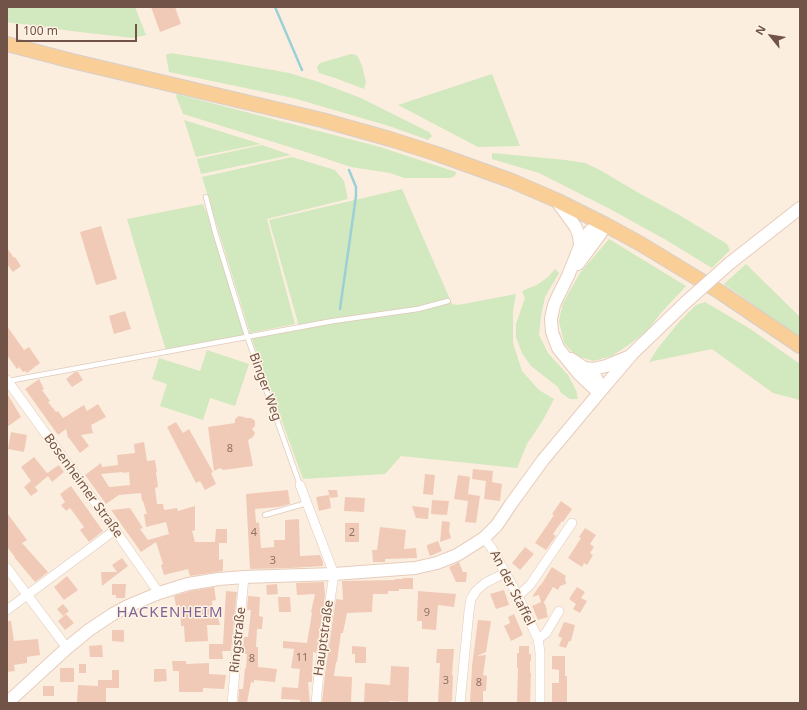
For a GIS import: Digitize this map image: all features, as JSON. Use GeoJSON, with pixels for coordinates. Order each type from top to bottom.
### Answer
{"type":"FeatureCollection","features":[{"type":"Feature","properties":{"kind":"main road"},"geometry":{"type":"LineString","coordinates":[[7,44],[146,79],[322,120],[390,139],[512,181],[556,200],[606,225],[664,258],[698,278],[800,346]]}},
{"type":"Feature","properties":{"kind":"main road"},"geometry":{"type":"LineString","coordinates":[[556,200],[575,226],[579,235],[580,246]]}},
{"type":"Feature","properties":{"kind":"main road"},"geometry":{"type":"LineString","coordinates":[[7,702],[89,630],[113,614],[159,593],[203,581],[244,577],[334,574],[426,566],[457,555],[474,545],[484,538],[501,520],[543,460],[632,354],[686,302],[730,263],[800,208]]}},
{"type":"Feature","properties":{"kind":"main road"},"geometry":{"type":"LineString","coordinates":[[599,393],[579,374],[561,353],[553,338],[551,319],[556,298],[568,276],[580,246],[590,231],[596,227],[606,225]]}},
{"type":"Feature","properties":{"kind":"main road"},"geometry":{"type":"LineString","coordinates":[[568,276],[606,225]]}},
{"type":"Feature","properties":{"kind":"main road"},"geometry":{"type":"LineString","coordinates":[[561,353],[593,374],[599,385],[599,393]]}},
{"type":"Feature","properties":{"kind":"main road"},"geometry":{"type":"LineString","coordinates":[[585,368],[606,366],[632,354]]}},
{"type":"Feature","properties":{"kind":"street","name":"Bosenheimer Straße"},"geometry":{"type":"LineString","coordinates":[[7,380],[159,593]]}},
{"type":"Feature","properties":{"kind":"street","name":"Binger Weg"},"geometry":{"type":"LineString","coordinates":[[300,485],[334,574]]}},
{"type":"Feature","properties":{"kind":"street"},"geometry":{"type":"LineString","coordinates":[[518,596],[530,585],[572,523]]}},
{"type":"Feature","properties":{"kind":"street"},"geometry":{"type":"LineString","coordinates":[[7,610],[115,530]]}},
{"type":"Feature","properties":{"kind":"street","name":"An der Staffel"},"geometry":{"type":"LineString","coordinates":[[484,538],[491,547],[518,596],[538,639],[540,652],[540,703]]}},
{"type":"Feature","properties":{"kind":"street"},"geometry":{"type":"LineString","coordinates":[[7,568],[67,648]]}},
{"type":"Feature","properties":{"kind":"street"},"geometry":{"type":"LineString","coordinates":[[460,703],[471,599],[476,591],[485,583],[505,573]]}},
{"type":"Feature","properties":{"kind":"street","name":"Hauptstraße"},"geometry":{"type":"LineString","coordinates":[[316,703],[334,574]]}},
{"type":"Feature","properties":{"kind":"street","name":"Ringstraße"},"geometry":{"type":"LineString","coordinates":[[232,703],[244,577]]}},
{"type":"Feature","properties":{"kind":"street","name":"An der Staffel"},"geometry":{"type":"LineString","coordinates":[[538,639],[546,633],[559,611]]}},
{"type":"Feature","properties":{"kind":"lane","name":"Binger Weg"},"geometry":{"type":"LineString","coordinates":[[206,197],[215,232],[247,336],[300,485]]}},
{"type":"Feature","properties":{"kind":"lane"},"geometry":{"type":"LineString","coordinates":[[7,380],[247,336],[334,321],[418,309],[448,301]]}},
{"type":"Feature","properties":{"kind":"lane"},"geometry":{"type":"LineString","coordinates":[[265,514],[307,503]]}},
{"type":"Feature","properties":{"kind":"green space"},"geometry":{"type":"Polygon","coordinates":[[[7,7],[135,7],[146,35],[133,38],[7,22],[7,7]]]}},
{"type":"Feature","properties":{"kind":"green space"},"geometry":{"type":"Polygon","coordinates":[[[170,53],[289,73],[319,82],[361,98],[429,132],[432,136],[428,140],[389,126],[293,98],[169,72],[166,55],[170,53]]]}},
{"type":"Feature","properties":{"kind":"green space"},"geometry":{"type":"Polygon","coordinates":[[[351,54],[358,57],[362,66],[366,82],[364,89],[319,73],[317,67],[320,63],[351,54]]]}},
{"type":"Feature","properties":{"kind":"green space"},"geometry":{"type":"Polygon","coordinates":[[[492,74],[520,146],[478,147],[398,105],[492,74]]]}},
{"type":"Feature","properties":{"kind":"green space"},"geometry":{"type":"Polygon","coordinates":[[[177,94],[380,147],[456,172],[455,176],[450,178],[404,178],[390,173],[351,167],[183,114],[176,96],[177,94]]]}},
{"type":"Feature","properties":{"kind":"green space"},"geometry":{"type":"Polygon","coordinates":[[[184,120],[261,144],[196,157],[184,120]]]}},
{"type":"Feature","properties":{"kind":"green space"},"geometry":{"type":"Polygon","coordinates":[[[262,145],[291,155],[201,174],[197,159],[262,145]]]}},
{"type":"Feature","properties":{"kind":"green space"},"geometry":{"type":"Polygon","coordinates":[[[492,153],[585,163],[681,216],[727,244],[730,250],[712,268],[666,240],[610,209],[539,173],[492,159],[492,153]]]}},
{"type":"Feature","properties":{"kind":"green space"},"geometry":{"type":"Polygon","coordinates":[[[292,157],[335,170],[344,181],[348,199],[267,219],[295,324],[250,333],[202,177],[292,157]]]}},
{"type":"Feature","properties":{"kind":"green space"},"geometry":{"type":"Polygon","coordinates":[[[402,189],[452,304],[458,305],[516,294],[513,311],[513,343],[522,371],[539,390],[554,399],[543,420],[527,444],[517,468],[401,456],[385,474],[303,479],[251,337],[300,330],[269,220],[402,189]]]}},
{"type":"Feature","properties":{"kind":"green space"},"geometry":{"type":"Polygon","coordinates":[[[203,204],[215,232],[247,336],[166,351],[127,219],[203,204]]]}},
{"type":"Feature","properties":{"kind":"green space"},"geometry":{"type":"Polygon","coordinates":[[[609,239],[686,286],[660,314],[648,330],[612,356],[594,361],[576,356],[564,343],[559,321],[563,303],[580,273],[609,239]]]}},
{"type":"Feature","properties":{"kind":"green space"},"geometry":{"type":"Polygon","coordinates":[[[746,264],[800,317],[800,338],[724,284],[746,264]]]}},
{"type":"Feature","properties":{"kind":"green space"},"geometry":{"type":"Polygon","coordinates":[[[555,269],[559,273],[545,297],[539,335],[548,353],[568,375],[576,390],[578,399],[570,399],[561,393],[558,387],[531,366],[522,353],[516,337],[516,324],[525,298],[522,292],[537,285],[548,277],[555,269]]]}},
{"type":"Feature","properties":{"kind":"green space"},"geometry":{"type":"Polygon","coordinates":[[[705,302],[749,328],[800,364],[800,400],[773,393],[712,349],[649,362],[679,322],[696,305],[705,302]]]}},
{"type":"Feature","properties":{"kind":"green space"},"geometry":{"type":"Polygon","coordinates":[[[207,350],[249,364],[235,406],[210,398],[203,420],[160,406],[167,384],[152,379],[159,358],[200,371],[207,350]]]}},
{"type":"Feature","properties":{"kind":"building"},"geometry":{"type":"Polygon","coordinates":[[[151,7],[175,7],[181,24],[160,32],[151,7]]]}},
{"type":"Feature","properties":{"kind":"building"},"geometry":{"type":"Polygon","coordinates":[[[101,226],[117,279],[96,285],[80,232],[101,226]]]}},
{"type":"Feature","properties":{"kind":"building"},"geometry":{"type":"Polygon","coordinates":[[[7,248],[21,266],[13,272],[7,264],[7,248]]]}},
{"type":"Feature","properties":{"kind":"building"},"geometry":{"type":"Polygon","coordinates":[[[125,311],[131,329],[114,334],[109,316],[125,311]]]}},
{"type":"Feature","properties":{"kind":"building"},"geometry":{"type":"Polygon","coordinates":[[[7,326],[24,350],[29,347],[40,363],[27,373],[25,371],[23,372],[19,367],[17,369],[7,355],[7,326]]]}},
{"type":"Feature","properties":{"kind":"building"},"geometry":{"type":"Polygon","coordinates":[[[75,372],[78,372],[83,380],[72,387],[66,379],[75,372]]]}},
{"type":"Feature","properties":{"kind":"building"},"geometry":{"type":"Polygon","coordinates":[[[39,379],[44,389],[42,390],[50,401],[48,402],[63,418],[84,405],[87,411],[98,404],[106,417],[91,425],[93,433],[81,435],[89,446],[80,453],[68,438],[66,429],[58,435],[25,389],[39,379]]]}},
{"type":"Feature","properties":{"kind":"building"},"geometry":{"type":"Polygon","coordinates":[[[7,393],[21,417],[7,427],[7,393]]]}},
{"type":"Feature","properties":{"kind":"building"},"geometry":{"type":"Polygon","coordinates":[[[239,416],[251,418],[255,421],[255,426],[252,429],[255,433],[253,437],[248,440],[253,466],[223,470],[220,468],[214,471],[208,427],[235,423],[235,419],[239,416]]]}},
{"type":"Feature","properties":{"kind":"building"},"geometry":{"type":"Polygon","coordinates":[[[176,422],[183,433],[189,429],[213,472],[211,473],[216,484],[205,490],[200,481],[196,483],[167,427],[176,422]]]}},
{"type":"Feature","properties":{"kind":"building"},"geometry":{"type":"Polygon","coordinates":[[[11,432],[27,435],[24,452],[8,449],[11,432]]]}},
{"type":"Feature","properties":{"kind":"building"},"geometry":{"type":"Polygon","coordinates":[[[144,442],[147,461],[155,460],[158,487],[155,488],[157,504],[163,504],[164,510],[177,508],[178,511],[195,506],[195,530],[192,531],[195,542],[215,542],[216,529],[227,529],[227,543],[219,543],[219,560],[223,559],[223,571],[190,576],[188,569],[164,575],[161,565],[163,564],[156,542],[141,552],[111,510],[130,508],[143,528],[140,529],[148,540],[169,534],[166,522],[146,527],[144,514],[147,514],[142,501],[141,493],[119,495],[106,504],[85,475],[101,463],[102,467],[118,465],[117,455],[135,453],[134,444],[144,442]],[[129,472],[101,474],[109,487],[130,485],[129,472]]]}},
{"type":"Feature","properties":{"kind":"building"},"geometry":{"type":"Polygon","coordinates":[[[34,457],[47,473],[59,465],[64,472],[52,482],[48,476],[35,487],[38,491],[31,496],[24,487],[31,481],[21,467],[34,457]]]}},
{"type":"Feature","properties":{"kind":"building"},"geometry":{"type":"Polygon","coordinates":[[[473,469],[493,471],[492,482],[502,484],[500,501],[484,499],[486,481],[472,479],[473,469]]]}},
{"type":"Feature","properties":{"kind":"building"},"geometry":{"type":"Polygon","coordinates":[[[425,474],[435,475],[433,495],[423,494],[425,474]]]}},
{"type":"Feature","properties":{"kind":"building"},"geometry":{"type":"Polygon","coordinates":[[[458,475],[470,477],[468,494],[480,496],[476,523],[465,522],[468,501],[454,499],[458,475]]]}},
{"type":"Feature","properties":{"kind":"building"},"geometry":{"type":"Polygon","coordinates":[[[71,486],[103,531],[89,542],[80,530],[84,527],[70,508],[66,511],[61,505],[65,502],[60,494],[71,486]]]}},
{"type":"Feature","properties":{"kind":"building"},"geometry":{"type":"Polygon","coordinates":[[[288,490],[290,504],[278,507],[255,509],[256,523],[259,522],[261,548],[274,547],[274,540],[285,540],[285,520],[299,519],[300,556],[320,555],[323,566],[250,569],[246,494],[288,490]]]}},
{"type":"Feature","properties":{"kind":"building"},"geometry":{"type":"Polygon","coordinates":[[[328,490],[337,490],[338,497],[330,498],[328,490]]]}},
{"type":"Feature","properties":{"kind":"building"},"geometry":{"type":"Polygon","coordinates":[[[329,495],[331,508],[319,511],[316,497],[329,495]]]}},
{"type":"Feature","properties":{"kind":"building"},"geometry":{"type":"Polygon","coordinates":[[[345,497],[365,498],[364,512],[344,511],[345,497]]]}},
{"type":"Feature","properties":{"kind":"building"},"geometry":{"type":"Polygon","coordinates":[[[432,500],[449,501],[447,515],[431,514],[432,500]]]}},
{"type":"Feature","properties":{"kind":"building"},"geometry":{"type":"Polygon","coordinates":[[[561,501],[572,509],[553,534],[556,536],[546,550],[535,543],[554,515],[552,514],[561,501]]]}},
{"type":"Feature","properties":{"kind":"building"},"geometry":{"type":"Polygon","coordinates":[[[412,506],[429,508],[428,519],[416,518],[412,506]]]}},
{"type":"Feature","properties":{"kind":"building"},"geometry":{"type":"Polygon","coordinates":[[[7,513],[27,540],[22,543],[48,572],[35,582],[7,547],[7,513]]]}},
{"type":"Feature","properties":{"kind":"building"},"geometry":{"type":"Polygon","coordinates":[[[442,521],[450,522],[449,531],[451,538],[440,542],[442,521]]]}},
{"type":"Feature","properties":{"kind":"building"},"geometry":{"type":"Polygon","coordinates":[[[345,523],[359,523],[359,542],[345,542],[345,523]]]}},
{"type":"Feature","properties":{"kind":"building"},"geometry":{"type":"Polygon","coordinates":[[[380,527],[406,530],[404,549],[416,548],[417,558],[385,559],[385,562],[373,562],[372,550],[377,550],[380,527]]]}},
{"type":"Feature","properties":{"kind":"building"},"geometry":{"type":"Polygon","coordinates":[[[585,528],[596,535],[590,544],[594,547],[590,553],[593,555],[587,565],[584,563],[582,567],[568,558],[581,538],[579,537],[585,528]]]}},
{"type":"Feature","properties":{"kind":"building"},"geometry":{"type":"Polygon","coordinates":[[[438,541],[442,551],[430,556],[427,545],[438,541]]]}},
{"type":"Feature","properties":{"kind":"building"},"geometry":{"type":"Polygon","coordinates":[[[525,547],[534,554],[520,570],[512,563],[525,547]]]}},
{"type":"Feature","properties":{"kind":"building"},"geometry":{"type":"Polygon","coordinates":[[[122,558],[128,566],[102,586],[101,572],[117,572],[112,565],[122,558]]]}},
{"type":"Feature","properties":{"kind":"building"},"geometry":{"type":"Polygon","coordinates":[[[459,562],[463,572],[467,572],[466,582],[456,582],[449,567],[459,562]]]}},
{"type":"Feature","properties":{"kind":"building"},"geometry":{"type":"Polygon","coordinates":[[[552,567],[566,576],[566,584],[560,586],[558,590],[553,587],[544,602],[548,617],[538,620],[532,606],[541,602],[539,595],[532,597],[552,567]]]}},
{"type":"Feature","properties":{"kind":"building"},"geometry":{"type":"Polygon","coordinates":[[[67,576],[78,590],[64,600],[54,587],[67,576]]]}},
{"type":"Feature","properties":{"kind":"building"},"geometry":{"type":"Polygon","coordinates":[[[413,578],[413,589],[388,591],[388,594],[373,594],[372,612],[347,613],[343,633],[341,633],[334,676],[352,677],[351,703],[322,703],[336,599],[343,600],[342,581],[395,580],[413,578]]]}},
{"type":"Feature","properties":{"kind":"building"},"geometry":{"type":"Polygon","coordinates":[[[324,582],[325,596],[317,649],[316,653],[313,652],[312,682],[308,682],[310,703],[300,703],[300,700],[281,699],[282,687],[298,688],[300,669],[291,668],[294,649],[283,648],[283,641],[307,643],[315,594],[297,595],[296,583],[324,582]]]}},
{"type":"Feature","properties":{"kind":"building"},"geometry":{"type":"Polygon","coordinates":[[[112,584],[126,584],[125,598],[116,598],[116,595],[112,595],[112,584]]]}},
{"type":"Feature","properties":{"kind":"building"},"geometry":{"type":"Polygon","coordinates":[[[277,584],[278,594],[267,595],[266,585],[277,584]]]}},
{"type":"Feature","properties":{"kind":"building"},"geometry":{"type":"Polygon","coordinates":[[[214,587],[216,600],[212,601],[213,617],[218,617],[220,625],[207,625],[208,641],[185,642],[184,626],[181,626],[180,605],[176,606],[174,596],[190,591],[214,587]]]}},
{"type":"Feature","properties":{"kind":"building"},"geometry":{"type":"Polygon","coordinates":[[[577,587],[585,592],[581,598],[587,601],[580,613],[573,609],[576,604],[569,599],[577,587]]]}},
{"type":"Feature","properties":{"kind":"building"},"geometry":{"type":"Polygon","coordinates":[[[504,590],[509,605],[496,609],[490,594],[504,590]]]}},
{"type":"Feature","properties":{"kind":"building"},"geometry":{"type":"Polygon","coordinates":[[[226,591],[237,592],[231,651],[222,651],[223,659],[209,659],[209,644],[223,644],[226,591]]]}},
{"type":"Feature","properties":{"kind":"building"},"geometry":{"type":"Polygon","coordinates":[[[418,591],[456,594],[454,607],[438,605],[436,630],[422,629],[422,621],[417,621],[418,591]]]}},
{"type":"Feature","properties":{"kind":"building"},"geometry":{"type":"Polygon","coordinates":[[[248,596],[260,597],[259,616],[263,617],[262,629],[257,629],[256,647],[258,647],[258,667],[277,669],[275,682],[254,680],[254,683],[251,682],[247,703],[238,703],[239,689],[243,689],[246,668],[247,654],[243,652],[244,637],[248,637],[251,610],[247,610],[248,596]]]}},
{"type":"Feature","properties":{"kind":"building"},"geometry":{"type":"Polygon","coordinates":[[[278,597],[290,597],[291,612],[279,612],[278,597]]]}},
{"type":"Feature","properties":{"kind":"building"},"geometry":{"type":"Polygon","coordinates":[[[63,604],[69,611],[63,616],[57,609],[63,604]]]}},
{"type":"Feature","properties":{"kind":"building"},"geometry":{"type":"Polygon","coordinates":[[[66,614],[74,623],[65,630],[58,621],[66,614]]]}},
{"type":"Feature","properties":{"kind":"building"},"geometry":{"type":"Polygon","coordinates":[[[514,614],[523,635],[511,641],[504,626],[510,623],[508,617],[514,614]]]}},
{"type":"Feature","properties":{"kind":"building"},"geometry":{"type":"Polygon","coordinates":[[[478,620],[491,621],[486,652],[477,656],[486,655],[483,675],[487,676],[486,691],[483,691],[483,703],[470,703],[472,666],[478,620]]]}},
{"type":"Feature","properties":{"kind":"building"},"geometry":{"type":"Polygon","coordinates":[[[7,621],[11,621],[14,641],[38,639],[40,655],[27,657],[27,663],[14,665],[15,671],[7,672],[7,621]]]}},
{"type":"Feature","properties":{"kind":"building"},"geometry":{"type":"Polygon","coordinates":[[[564,622],[575,625],[571,641],[569,641],[566,648],[559,646],[562,638],[558,636],[564,622]]]}},
{"type":"Feature","properties":{"kind":"building"},"geometry":{"type":"Polygon","coordinates":[[[112,630],[124,630],[124,642],[112,641],[112,630]]]}},
{"type":"Feature","properties":{"kind":"building"},"geometry":{"type":"Polygon","coordinates":[[[102,645],[103,657],[90,657],[89,646],[102,645]]]}},
{"type":"Feature","properties":{"kind":"building"},"geometry":{"type":"Polygon","coordinates":[[[352,646],[366,647],[366,663],[355,663],[355,654],[352,654],[352,646]]]}},
{"type":"Feature","properties":{"kind":"building"},"geometry":{"type":"Polygon","coordinates":[[[519,646],[529,646],[529,654],[531,654],[530,703],[517,703],[517,653],[519,653],[519,646]]]}},
{"type":"Feature","properties":{"kind":"building"},"geometry":{"type":"Polygon","coordinates":[[[437,649],[454,649],[451,703],[438,703],[440,663],[436,663],[437,649]]]}},
{"type":"Feature","properties":{"kind":"building"},"geometry":{"type":"Polygon","coordinates":[[[552,656],[565,656],[567,703],[552,703],[552,683],[559,683],[559,670],[552,669],[552,656]]]}},
{"type":"Feature","properties":{"kind":"building"},"geometry":{"type":"Polygon","coordinates":[[[172,661],[186,661],[186,664],[209,663],[209,674],[226,675],[224,689],[203,688],[203,692],[179,692],[179,671],[173,671],[172,661]]]}},
{"type":"Feature","properties":{"kind":"building"},"geometry":{"type":"Polygon","coordinates":[[[79,664],[86,664],[86,673],[79,673],[79,664]]]}},
{"type":"Feature","properties":{"kind":"building"},"geometry":{"type":"Polygon","coordinates":[[[391,666],[409,667],[408,702],[389,701],[389,703],[364,703],[365,683],[390,685],[391,666]]]}},
{"type":"Feature","properties":{"kind":"building"},"geometry":{"type":"Polygon","coordinates":[[[60,668],[74,668],[74,682],[60,682],[60,668]]]}},
{"type":"Feature","properties":{"kind":"building"},"geometry":{"type":"Polygon","coordinates":[[[154,669],[166,669],[167,681],[154,682],[154,669]]]}},
{"type":"Feature","properties":{"kind":"building"},"geometry":{"type":"Polygon","coordinates":[[[112,670],[119,670],[119,688],[106,688],[106,703],[77,703],[78,685],[98,686],[98,680],[112,680],[112,670]]]}},
{"type":"Feature","properties":{"kind":"building"},"geometry":{"type":"Polygon","coordinates":[[[43,686],[54,686],[54,696],[43,696],[43,686]]]}},
{"type":"Feature","properties":{"kind":"waterway"},"geometry":{"type":"LineString","coordinates":[[275,7],[302,70]]}},
{"type":"Feature","properties":{"kind":"waterway"},"geometry":{"type":"LineString","coordinates":[[340,309],[356,196],[356,187],[349,170]]}},
{"type":"Feature","properties":{"kind":"district","name":"HACKENHEIM"},"geometry":{"type":"Point","coordinates":[170,613]}}]}
